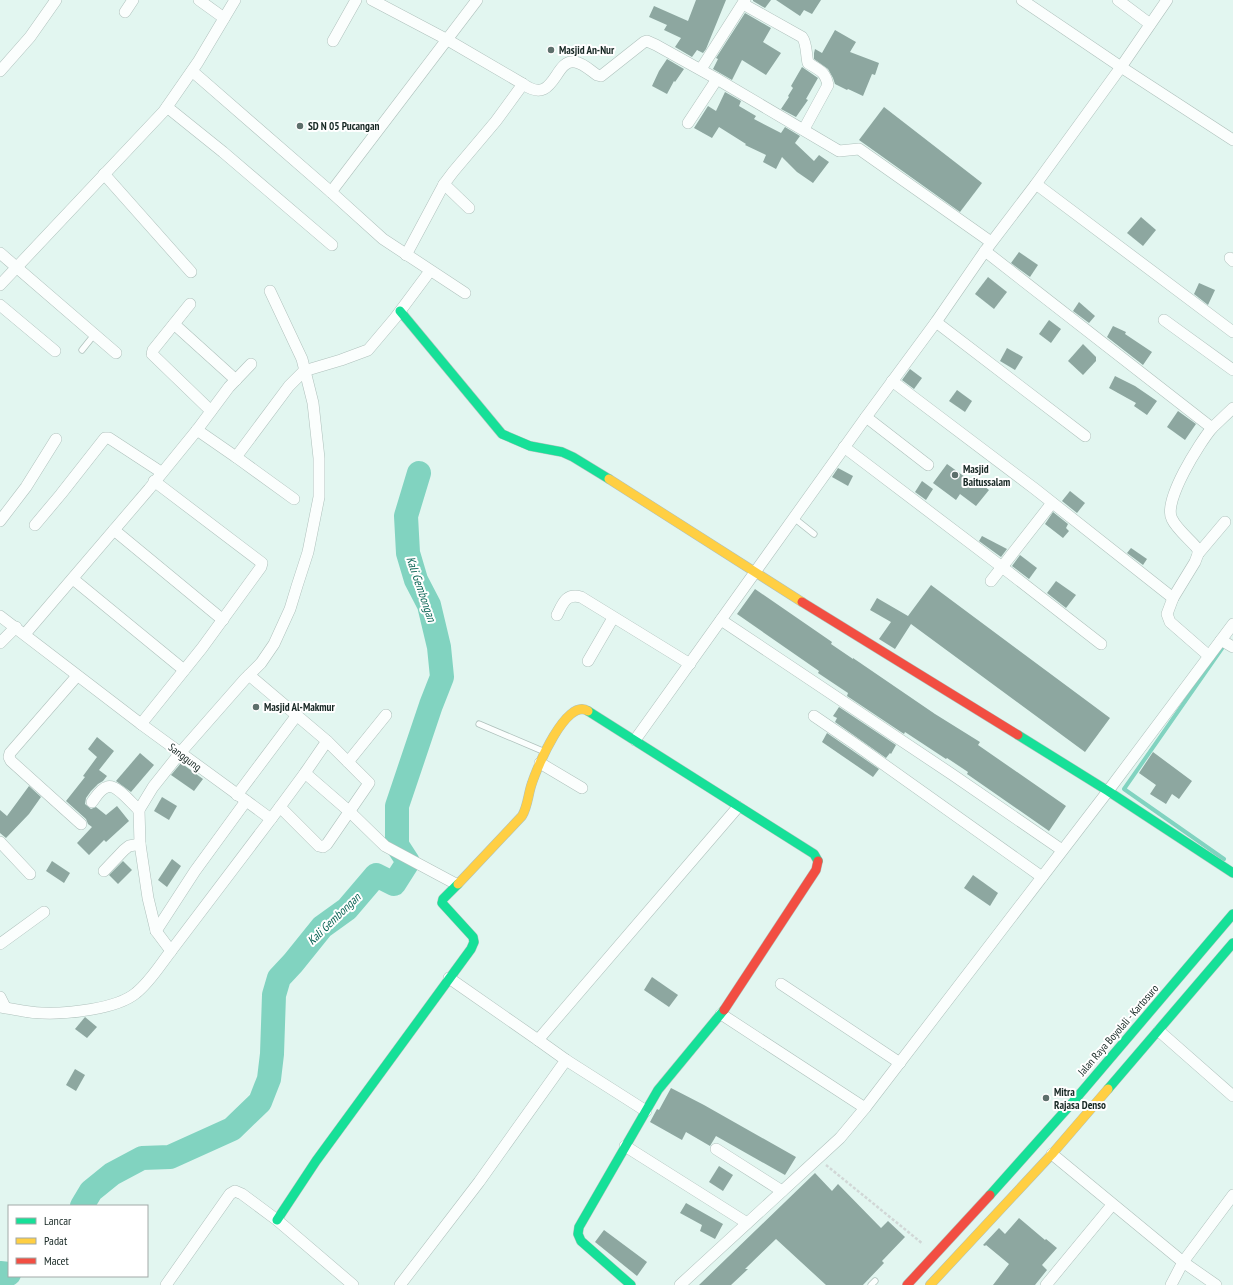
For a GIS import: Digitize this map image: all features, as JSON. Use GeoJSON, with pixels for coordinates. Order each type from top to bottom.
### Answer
{"type":"FeatureCollection","features":[{"type":"Feature","properties":{"kind":"main road"},"geometry":{"type":"LineString","coordinates":[[400,311],[502,434],[530,446],[562,452],[573,457],[755,573],[1108,791],[1233,873]]}},
{"type":"Feature","properties":{"kind":"main road"},"geometry":{"type":"LineString","coordinates":[[277,1220],[316,1161],[469,951],[474,942],[473,937],[442,902],[443,899],[525,812],[529,792],[545,753],[565,720],[580,708],[589,711],[814,854],[817,858],[818,865],[752,969],[721,1014],[668,1077],[646,1111],[582,1219],[578,1237],[631,1285]]}},
{"type":"Feature","properties":{"kind":"main road","name":"Jalan Raya Boyolali - Kartosuro"},"geometry":{"type":"LineString","coordinates":[[907,1285],[1044,1134],[1233,914]]}},
{"type":"Feature","properties":{"kind":"main road"},"geometry":{"type":"LineString","coordinates":[[934,1284],[1052,1154],[1233,943]]}},
{"type":"Feature","properties":{"kind":"street"},"geometry":{"type":"LineString","coordinates":[[0,71],[36,29],[56,0]]}},
{"type":"Feature","properties":{"kind":"street"},"geometry":{"type":"LineString","coordinates":[[126,12],[133,0]]}},
{"type":"Feature","properties":{"kind":"street"},"geometry":{"type":"LineString","coordinates":[[199,0],[224,18]]}},
{"type":"Feature","properties":{"kind":"street"},"geometry":{"type":"LineString","coordinates":[[0,285],[162,112],[192,71],[235,0]]}},
{"type":"Feature","properties":{"kind":"street"},"geometry":{"type":"LineString","coordinates":[[333,41],[356,0]]}},
{"type":"Feature","properties":{"kind":"street"},"geometry":{"type":"LineString","coordinates":[[372,0],[446,39],[531,90],[542,90],[545,88],[566,64],[571,62],[578,62],[597,75],[601,76],[635,48],[647,41],[701,69],[839,151],[857,149],[866,153],[988,246],[1212,428]]}},
{"type":"Feature","properties":{"kind":"street"},"geometry":{"type":"LineString","coordinates":[[331,192],[477,0]]}},
{"type":"Feature","properties":{"kind":"street"},"geometry":{"type":"LineString","coordinates":[[1022,0],[1233,140]]}},
{"type":"Feature","properties":{"kind":"street"},"geometry":{"type":"LineString","coordinates":[[1118,0],[1150,24]]}},
{"type":"Feature","properties":{"kind":"street"},"geometry":{"type":"LineString","coordinates":[[635,740],[866,417],[936,322],[988,246],[1036,184],[1121,67],[1167,0]]}},
{"type":"Feature","properties":{"kind":"street"},"geometry":{"type":"LineString","coordinates":[[701,69],[744,2],[802,36],[806,44],[805,50],[808,63],[822,72],[825,76],[828,85],[804,129]]}},
{"type":"Feature","properties":{"kind":"street"},"geometry":{"type":"LineString","coordinates":[[192,71],[383,239],[465,293]]}},
{"type":"Feature","properties":{"kind":"street"},"geometry":{"type":"LineString","coordinates":[[688,123],[717,79]]}},
{"type":"Feature","properties":{"kind":"street"},"geometry":{"type":"LineString","coordinates":[[406,255],[448,177],[496,120],[523,84]]}},
{"type":"Feature","properties":{"kind":"street"},"geometry":{"type":"LineString","coordinates":[[162,112],[229,157],[332,245]]}},
{"type":"Feature","properties":{"kind":"street"},"geometry":{"type":"LineString","coordinates":[[104,174],[191,272]]}},
{"type":"Feature","properties":{"kind":"street"},"geometry":{"type":"LineString","coordinates":[[444,184],[469,208]]}},
{"type":"Feature","properties":{"kind":"street"},"geometry":{"type":"LineString","coordinates":[[1036,184],[1233,332]]}},
{"type":"Feature","properties":{"kind":"street"},"geometry":{"type":"LineString","coordinates":[[0,253],[116,353]]}},
{"type":"Feature","properties":{"kind":"street"},"geometry":{"type":"LineString","coordinates":[[236,457],[289,386],[304,371],[342,360],[368,350],[430,271]]}},
{"type":"Feature","properties":{"kind":"street"},"geometry":{"type":"LineString","coordinates":[[171,951],[156,931],[148,898],[140,844],[139,810],[153,787],[180,752],[261,663],[274,644],[290,609],[308,552],[319,497],[319,458],[313,403],[302,359],[270,292]]}},
{"type":"Feature","properties":{"kind":"street"},"geometry":{"type":"LineString","coordinates":[[190,304],[152,350],[152,355],[211,410]]}},
{"type":"Feature","properties":{"kind":"street"},"geometry":{"type":"LineString","coordinates":[[0,305],[55,351]]}},
{"type":"Feature","properties":{"kind":"street"},"geometry":{"type":"LineString","coordinates":[[1164,320],[1233,370]]}},
{"type":"Feature","properties":{"kind":"street"},"geometry":{"type":"LineString","coordinates":[[936,322],[1085,436]]}},
{"type":"Feature","properties":{"kind":"street"},"geometry":{"type":"LineString","coordinates":[[174,324],[236,380]]}},
{"type":"Feature","properties":{"kind":"street"},"geometry":{"type":"LineString","coordinates":[[0,644],[20,631],[73,579],[197,430],[211,410],[251,364]]}},
{"type":"Feature","properties":{"kind":"street"},"geometry":{"type":"LineString","coordinates":[[892,381],[1052,503],[1173,598]]}},
{"type":"Feature","properties":{"kind":"street"},"geometry":{"type":"LineString","coordinates":[[1198,554],[1196,547],[1171,519],[1170,508],[1172,499],[1189,462],[1201,441],[1233,408]]}},
{"type":"Feature","properties":{"kind":"street"},"geometry":{"type":"LineString","coordinates":[[866,417],[928,465]]}},
{"type":"Feature","properties":{"kind":"street"},"geometry":{"type":"LineString","coordinates":[[197,430],[294,499]]}},
{"type":"Feature","properties":{"kind":"street"},"geometry":{"type":"LineString","coordinates":[[35,525],[105,438],[109,438],[161,472]]}},
{"type":"Feature","properties":{"kind":"street"},"geometry":{"type":"LineString","coordinates":[[0,521],[26,487],[56,439]]}},
{"type":"Feature","properties":{"kind":"street"},"geometry":{"type":"LineString","coordinates":[[844,448],[1101,644]]}},
{"type":"Feature","properties":{"kind":"street"},"geometry":{"type":"LineString","coordinates":[[141,724],[223,620],[261,567],[262,563],[154,481]]}},
{"type":"Feature","properties":{"kind":"street"},"geometry":{"type":"LineString","coordinates":[[991,581],[1052,503]]}},
{"type":"Feature","properties":{"kind":"street"},"geometry":{"type":"LineString","coordinates":[[1209,656],[1167,619],[1167,614],[1173,598],[1195,562],[1198,554],[1225,522]]}},
{"type":"Feature","properties":{"kind":"street"},"geometry":{"type":"LineString","coordinates":[[114,530],[223,620]]}},
{"type":"Feature","properties":{"kind":"street"},"geometry":{"type":"LineString","coordinates":[[73,579],[184,670]]}},
{"type":"Feature","properties":{"kind":"street"},"geometry":{"type":"LineString","coordinates":[[557,614],[564,602],[569,597],[574,595],[581,597],[690,664]]}},
{"type":"Feature","properties":{"kind":"street","name":"Sanggung"},"geometry":{"type":"LineString","coordinates":[[0,616],[141,724],[271,819]]}},
{"type":"Feature","properties":{"kind":"street"},"geometry":{"type":"LineString","coordinates":[[588,661],[613,618]]}},
{"type":"Feature","properties":{"kind":"street"},"geometry":{"type":"LineString","coordinates":[[721,620],[953,774],[1062,850]]}},
{"type":"Feature","properties":{"kind":"street"},"geometry":{"type":"LineString","coordinates":[[680,1285],[840,1138],[900,1063],[1209,656],[1226,643],[1233,624]]}},
{"type":"Feature","properties":{"kind":"street"},"geometry":{"type":"LineString","coordinates":[[249,675],[327,741],[369,784],[327,844],[321,847],[318,846],[280,807]]}},
{"type":"Feature","properties":{"kind":"street"},"geometry":{"type":"LineString","coordinates":[[77,676],[8,757],[81,824]]}},
{"type":"Feature","properties":{"kind":"street"},"geometry":{"type":"LineString","coordinates":[[156,931],[241,798],[297,715]]}},
{"type":"Feature","properties":{"kind":"street"},"geometry":{"type":"LineString","coordinates":[[348,762],[386,715]]}},
{"type":"Feature","properties":{"kind":"street"},"geometry":{"type":"LineString","coordinates":[[814,716],[862,748],[1042,877]]}},
{"type":"Feature","properties":{"kind":"street"},"geometry":{"type":"LineString","coordinates":[[0,997],[3,1007],[43,1013],[90,1010],[112,1006],[137,993],[171,951],[271,819],[327,741]]}},
{"type":"Feature","properties":{"kind":"street"},"geometry":{"type":"LineString","coordinates":[[540,763],[582,788]]}},
{"type":"Feature","properties":{"kind":"street"},"geometry":{"type":"LineString","coordinates":[[305,773],[350,812],[385,846],[456,884]]}},
{"type":"Feature","properties":{"kind":"street"},"geometry":{"type":"LineString","coordinates":[[92,802],[102,789],[107,786],[112,786],[118,789],[139,810]]}},
{"type":"Feature","properties":{"kind":"street"},"geometry":{"type":"LineString","coordinates":[[538,1040],[738,806]]}},
{"type":"Feature","properties":{"kind":"street"},"geometry":{"type":"LineString","coordinates":[[0,842],[30,874]]}},
{"type":"Feature","properties":{"kind":"street"},"geometry":{"type":"LineString","coordinates":[[104,871],[129,846],[140,844]]}},
{"type":"Feature","properties":{"kind":"street"},"geometry":{"type":"LineString","coordinates":[[0,944],[44,912]]}},
{"type":"Feature","properties":{"kind":"street"},"geometry":{"type":"LineString","coordinates":[[449,978],[566,1060],[646,1111]]}},
{"type":"Feature","properties":{"kind":"street"},"geometry":{"type":"LineString","coordinates":[[781,984],[900,1063]]}},
{"type":"Feature","properties":{"kind":"street"},"geometry":{"type":"LineString","coordinates":[[721,1014],[865,1108]]}},
{"type":"Feature","properties":{"kind":"street"},"geometry":{"type":"LineString","coordinates":[[1159,1031],[1233,1096]]}},
{"type":"Feature","properties":{"kind":"street"},"geometry":{"type":"LineString","coordinates":[[400,1285],[479,1182],[566,1060]]}},
{"type":"Feature","properties":{"kind":"street"},"geometry":{"type":"LineString","coordinates":[[625,1146],[747,1223]]}},
{"type":"Feature","properties":{"kind":"street"},"geometry":{"type":"LineString","coordinates":[[716,1149],[782,1191]]}},
{"type":"Feature","properties":{"kind":"street"},"geometry":{"type":"LineString","coordinates":[[1052,1154],[1183,1262],[1216,1285]]}},
{"type":"Feature","properties":{"kind":"street"},"geometry":{"type":"LineString","coordinates":[[166,1285],[233,1191],[240,1192],[277,1220],[353,1285]]}},
{"type":"Feature","properties":{"kind":"street"},"geometry":{"type":"LineString","coordinates":[[1171,1285],[1183,1262],[1233,1195]]}},
{"type":"Feature","properties":{"kind":"street"},"geometry":{"type":"LineString","coordinates":[[1046,1285],[1112,1205]]}},
{"type":"Feature","properties":{"kind":"lane"},"geometry":{"type":"LineString","coordinates":[[82,350],[94,335]]}},
{"type":"Feature","properties":{"kind":"lane"},"geometry":{"type":"LineString","coordinates":[[794,518],[814,534]]}},
{"type":"Feature","properties":{"kind":"lane"},"geometry":{"type":"LineString","coordinates":[[479,724],[545,753]]}},
{"type":"Feature","properties":{"kind":"path"},"geometry":{"type":"LineString","coordinates":[[818,1158],[936,1254]]}},
{"type":"Feature","properties":{"kind":"building"},"geometry":{"type":"Polygon","coordinates":[[[696,0],[726,0],[706,49],[703,53],[697,50],[692,57],[675,47],[681,38],[664,30],[667,25],[649,17],[654,6],[688,21],[696,0]]]}},
{"type":"Feature","properties":{"kind":"building"},"geometry":{"type":"Polygon","coordinates":[[[753,0],[771,0],[765,8],[753,0]]]}},
{"type":"Feature","properties":{"kind":"building"},"geometry":{"type":"Polygon","coordinates":[[[776,0],[821,0],[812,14],[804,10],[800,16],[776,0]]]}},
{"type":"Feature","properties":{"kind":"building"},"geometry":{"type":"Polygon","coordinates":[[[745,13],[771,28],[763,42],[781,53],[766,75],[742,60],[732,80],[713,69],[718,59],[716,58],[745,13]]]}},
{"type":"Feature","properties":{"kind":"building"},"geometry":{"type":"Polygon","coordinates":[[[835,30],[856,42],[850,52],[879,63],[875,75],[872,74],[863,96],[835,84],[828,69],[814,59],[815,49],[822,53],[835,30]]]}},
{"type":"Feature","properties":{"kind":"building"},"geometry":{"type":"Polygon","coordinates":[[[667,59],[684,69],[675,82],[674,81],[667,94],[652,86],[667,59]]]}},
{"type":"Feature","properties":{"kind":"building"},"geometry":{"type":"Polygon","coordinates":[[[802,67],[818,78],[806,99],[808,100],[796,117],[781,109],[789,97],[788,96],[793,88],[791,86],[802,67]]]}},
{"type":"Feature","properties":{"kind":"building"},"geometry":{"type":"Polygon","coordinates":[[[725,92],[741,101],[739,106],[756,116],[754,119],[781,133],[785,127],[800,136],[795,143],[814,161],[819,155],[829,162],[813,183],[797,172],[782,157],[776,169],[763,162],[766,155],[745,145],[746,144],[719,127],[712,138],[694,128],[708,106],[716,111],[725,92]]]}},
{"type":"Feature","properties":{"kind":"building"},"geometry":{"type":"Polygon","coordinates":[[[884,107],[982,183],[960,212],[859,140],[884,107]]]}},
{"type":"Feature","properties":{"kind":"building"},"geometry":{"type":"Polygon","coordinates":[[[1141,217],[1156,230],[1143,246],[1127,233],[1141,217]]]}},
{"type":"Feature","properties":{"kind":"building"},"geometry":{"type":"Polygon","coordinates":[[[1019,252],[1038,265],[1030,277],[1011,263],[1019,252]]]}},
{"type":"Feature","properties":{"kind":"building"},"geometry":{"type":"Polygon","coordinates":[[[988,277],[1007,292],[994,309],[975,294],[988,277]]]}},
{"type":"Feature","properties":{"kind":"building"},"geometry":{"type":"Polygon","coordinates":[[[1199,283],[1215,290],[1208,305],[1194,294],[1199,283]]]}},
{"type":"Feature","properties":{"kind":"building"},"geometry":{"type":"Polygon","coordinates":[[[1079,302],[1095,316],[1089,323],[1073,311],[1079,302]]]}},
{"type":"Feature","properties":{"kind":"building"},"geometry":{"type":"Polygon","coordinates":[[[1049,320],[1061,329],[1051,343],[1039,334],[1049,320]]]}},
{"type":"Feature","properties":{"kind":"building"},"geometry":{"type":"Polygon","coordinates":[[[1113,326],[1126,332],[1125,334],[1152,352],[1143,365],[1107,337],[1113,326]]]}},
{"type":"Feature","properties":{"kind":"building"},"geometry":{"type":"Polygon","coordinates":[[[1083,344],[1096,357],[1096,361],[1083,375],[1068,361],[1083,344]]]}},
{"type":"Feature","properties":{"kind":"building"},"geometry":{"type":"Polygon","coordinates":[[[1007,348],[1023,357],[1015,370],[1000,361],[1007,348]]]}},
{"type":"Feature","properties":{"kind":"building"},"geometry":{"type":"Polygon","coordinates":[[[910,369],[922,378],[914,389],[902,380],[910,369]]]}},
{"type":"Feature","properties":{"kind":"building"},"geometry":{"type":"Polygon","coordinates":[[[1115,376],[1135,386],[1157,401],[1147,415],[1134,406],[1136,403],[1109,388],[1115,376]]]}},
{"type":"Feature","properties":{"kind":"building"},"geometry":{"type":"Polygon","coordinates":[[[957,390],[972,401],[965,412],[949,401],[957,390]]]}},
{"type":"Feature","properties":{"kind":"building"},"geometry":{"type":"Polygon","coordinates":[[[1178,411],[1196,424],[1185,440],[1167,427],[1178,411]]]}},
{"type":"Feature","properties":{"kind":"building"},"geometry":{"type":"Polygon","coordinates":[[[947,464],[972,482],[975,479],[989,490],[976,506],[960,494],[956,500],[933,483],[947,464]]]}},
{"type":"Feature","properties":{"kind":"building"},"geometry":{"type":"Polygon","coordinates":[[[838,468],[853,476],[848,486],[832,477],[838,468]]]}},
{"type":"Feature","properties":{"kind":"building"},"geometry":{"type":"Polygon","coordinates":[[[922,481],[933,489],[926,500],[915,492],[922,481]]]}},
{"type":"Feature","properties":{"kind":"building"},"geometry":{"type":"Polygon","coordinates":[[[1070,491],[1085,503],[1077,513],[1062,501],[1070,491]]]}},
{"type":"Feature","properties":{"kind":"building"},"geometry":{"type":"Polygon","coordinates":[[[1053,512],[1068,524],[1066,528],[1069,531],[1063,538],[1045,524],[1053,512]]]}},
{"type":"Feature","properties":{"kind":"building"},"geometry":{"type":"Polygon","coordinates":[[[982,536],[1007,549],[1001,557],[979,541],[982,536]]]}},
{"type":"Feature","properties":{"kind":"building"},"geometry":{"type":"Polygon","coordinates":[[[1131,548],[1147,559],[1143,565],[1127,553],[1131,548]]]}},
{"type":"Feature","properties":{"kind":"building"},"geometry":{"type":"Polygon","coordinates":[[[1020,555],[1037,568],[1029,579],[1012,566],[1020,555]]]}},
{"type":"Feature","properties":{"kind":"building"},"geometry":{"type":"Polygon","coordinates":[[[1056,581],[1076,595],[1066,608],[1047,593],[1056,581]]]}},
{"type":"Feature","properties":{"kind":"building"},"geometry":{"type":"Polygon","coordinates":[[[931,585],[1110,718],[1085,752],[911,624],[895,649],[879,639],[891,622],[870,610],[877,598],[908,616],[931,585]]]}},
{"type":"Feature","properties":{"kind":"building"},"geometry":{"type":"Polygon","coordinates":[[[755,589],[832,642],[831,644],[853,659],[980,742],[978,745],[1066,806],[1049,831],[967,774],[968,772],[905,732],[904,734],[847,696],[848,693],[818,673],[819,671],[737,614],[755,589]]]}},
{"type":"Feature","properties":{"kind":"building"},"geometry":{"type":"Polygon","coordinates":[[[839,707],[896,745],[891,754],[890,753],[886,758],[835,722],[837,718],[833,716],[839,707]]]}},
{"type":"Feature","properties":{"kind":"building"},"geometry":{"type":"Polygon","coordinates":[[[827,733],[879,769],[873,777],[822,742],[827,733]]]}},
{"type":"Feature","properties":{"kind":"building"},"geometry":{"type":"Polygon","coordinates":[[[97,737],[114,751],[99,770],[107,776],[91,791],[86,798],[85,804],[91,809],[96,807],[106,815],[117,806],[129,821],[106,842],[104,840],[89,855],[77,843],[92,827],[88,824],[86,819],[66,801],[85,777],[83,776],[97,757],[88,749],[97,737]]]}},
{"type":"Feature","properties":{"kind":"building"},"geometry":{"type":"Polygon","coordinates":[[[1153,752],[1192,781],[1179,799],[1172,794],[1166,804],[1150,794],[1156,785],[1139,773],[1153,752]]]}},
{"type":"Feature","properties":{"kind":"building"},"geometry":{"type":"Polygon","coordinates":[[[140,753],[154,765],[131,792],[116,781],[140,753]]]}},
{"type":"Feature","properties":{"kind":"building"},"geometry":{"type":"Polygon","coordinates":[[[181,763],[203,779],[194,791],[171,775],[181,763]]]}},
{"type":"Feature","properties":{"kind":"building"},"geometry":{"type":"Polygon","coordinates":[[[29,786],[41,797],[29,814],[6,838],[0,833],[0,810],[7,816],[29,786]]]}},
{"type":"Feature","properties":{"kind":"building"},"geometry":{"type":"Polygon","coordinates":[[[162,797],[177,806],[169,820],[154,811],[162,797]]]}},
{"type":"Feature","properties":{"kind":"building"},"geometry":{"type":"Polygon","coordinates":[[[172,859],[181,866],[167,887],[158,880],[172,859]]]}},
{"type":"Feature","properties":{"kind":"building"},"geometry":{"type":"Polygon","coordinates":[[[52,861],[70,873],[64,883],[46,871],[52,861]]]}},
{"type":"Feature","properties":{"kind":"building"},"geometry":{"type":"Polygon","coordinates":[[[123,861],[132,870],[118,884],[109,875],[123,861]]]}},
{"type":"Feature","properties":{"kind":"building"},"geometry":{"type":"Polygon","coordinates":[[[973,875],[998,893],[990,906],[964,888],[973,875]]]}},
{"type":"Feature","properties":{"kind":"building"},"geometry":{"type":"Polygon","coordinates":[[[652,977],[678,995],[669,1007],[644,990],[652,977]]]}},
{"type":"Feature","properties":{"kind":"building"},"geometry":{"type":"Polygon","coordinates":[[[85,1017],[97,1027],[87,1038],[75,1029],[85,1017]]]}},
{"type":"Feature","properties":{"kind":"building"},"geometry":{"type":"Polygon","coordinates":[[[75,1069],[85,1075],[76,1091],[66,1085],[75,1069]]]}},
{"type":"Feature","properties":{"kind":"building"},"geometry":{"type":"Polygon","coordinates":[[[671,1088],[796,1157],[785,1175],[716,1136],[710,1146],[686,1132],[682,1140],[650,1122],[657,1109],[659,1110],[671,1088]]]}},
{"type":"Feature","properties":{"kind":"building"},"geometry":{"type":"Polygon","coordinates":[[[719,1166],[733,1175],[723,1191],[709,1182],[719,1166]]]}},
{"type":"Feature","properties":{"kind":"building"},"geometry":{"type":"Polygon","coordinates":[[[815,1173],[832,1191],[838,1184],[881,1228],[888,1221],[905,1237],[882,1261],[884,1263],[863,1285],[826,1285],[776,1239],[731,1285],[699,1285],[815,1173]]]}},
{"type":"Feature","properties":{"kind":"building"},"geometry":{"type":"Polygon","coordinates":[[[686,1203],[723,1224],[715,1239],[700,1231],[702,1225],[680,1213],[686,1203]]]}},
{"type":"Feature","properties":{"kind":"building"},"geometry":{"type":"Polygon","coordinates":[[[1019,1218],[1057,1248],[1042,1265],[1047,1270],[1035,1285],[993,1285],[1009,1264],[986,1245],[983,1245],[999,1228],[1005,1234],[1019,1218]]]}},
{"type":"Feature","properties":{"kind":"building"},"geometry":{"type":"Polygon","coordinates":[[[604,1230],[647,1262],[637,1276],[595,1242],[604,1230]]]}},
{"type":"Feature","properties":{"kind":"waterway","name":"Kali Gembongan"},"geometry":{"type":"LineString","coordinates":[[83,1205],[91,1191],[112,1174],[142,1158],[170,1157],[232,1129],[260,1102],[269,1079],[272,1054],[274,995],[279,978],[322,927],[347,909],[376,875],[394,884],[408,862],[397,845],[397,806],[442,677],[439,647],[429,605],[416,580],[408,553],[406,516],[419,473]]}},
{"type":"Feature","properties":{"kind":"waterway"},"geometry":{"type":"LineString","coordinates":[[1224,859],[1124,789],[1225,644]]}},
{"type":"Feature","properties":{"kind":"waterway","name":"Kali Gembongan"},"geometry":{"type":"LineString","coordinates":[[0,1273],[8,1274]]}},
{"type":"Feature","properties":{"kind":"traffic: fast"},"geometry":{"type":"LineString","coordinates":[[400,311],[502,434],[530,446],[562,452],[609,479]]}},
{"type":"Feature","properties":{"kind":"traffic: fast"},"geometry":{"type":"LineString","coordinates":[[588,711],[814,854],[818,861]]}},
{"type":"Feature","properties":{"kind":"traffic: fast"},"geometry":{"type":"LineString","coordinates":[[1018,735],[1108,791],[1233,873]]}},
{"type":"Feature","properties":{"kind":"traffic: fast"},"geometry":{"type":"LineString","coordinates":[[277,1220],[316,1161],[471,949],[474,942],[473,937],[442,903],[443,899],[458,884]]}},
{"type":"Feature","properties":{"kind":"traffic: fast"},"geometry":{"type":"LineString","coordinates":[[990,1195],[1073,1102],[1233,914]]}},
{"type":"Feature","properties":{"kind":"traffic: fast"},"geometry":{"type":"LineString","coordinates":[[1108,1089],[1233,943]]}},
{"type":"Feature","properties":{"kind":"traffic: fast"},"geometry":{"type":"LineString","coordinates":[[631,1285],[581,1241],[578,1234],[579,1227],[658,1090],[724,1010]]}},
{"type":"Feature","properties":{"kind":"traffic: slow"},"geometry":{"type":"LineString","coordinates":[[609,479],[802,602]]}},
{"type":"Feature","properties":{"kind":"traffic: slow"},"geometry":{"type":"LineString","coordinates":[[458,884],[522,816],[526,808],[532,783],[540,763],[562,724],[571,714],[579,709],[588,711]]}},
{"type":"Feature","properties":{"kind":"traffic: slow"},"geometry":{"type":"LineString","coordinates":[[930,1285],[1052,1154],[1108,1089]]}},
{"type":"Feature","properties":{"kind":"traffic: jam"},"geometry":{"type":"LineString","coordinates":[[802,602],[1018,735]]}},
{"type":"Feature","properties":{"kind":"traffic: jam"},"geometry":{"type":"LineString","coordinates":[[724,1010],[816,870],[818,861]]}},
{"type":"Feature","properties":{"kind":"traffic: jam"},"geometry":{"type":"LineString","coordinates":[[907,1285],[990,1195]]}},
{"type":"Feature","properties":{"kind":"place","name":"Masjid An-Nur"},"geometry":{"type":"Point","coordinates":[551,50]}},
{"type":"Feature","properties":{"kind":"place","name":"SD N 05 Pucangan"},"geometry":{"type":"Point","coordinates":[300,126]}},
{"type":"Feature","properties":{"kind":"place","name":"Masjid Baitussalam"},"geometry":{"type":"Point","coordinates":[955,475]}},
{"type":"Feature","properties":{"kind":"place","name":"Masjid Al-Makmur"},"geometry":{"type":"Point","coordinates":[256,707]}},
{"type":"Feature","properties":{"kind":"place","name":"Mitra Rajasa Denso"},"geometry":{"type":"Point","coordinates":[1046,1098]}}]}
